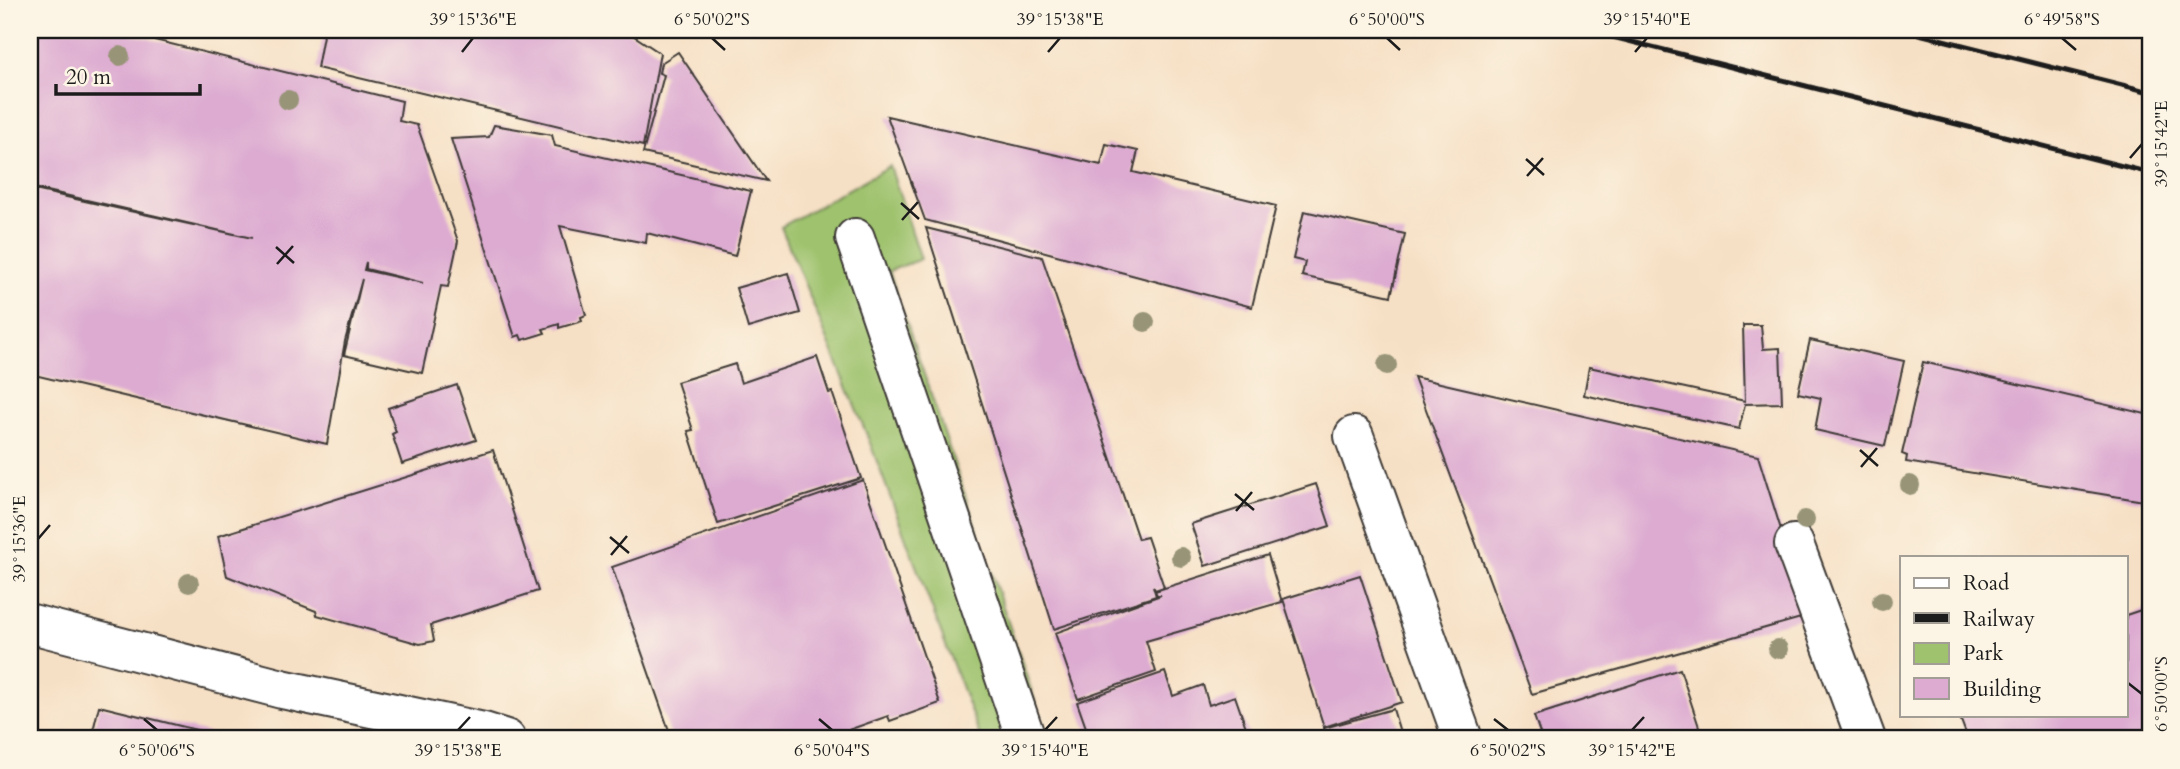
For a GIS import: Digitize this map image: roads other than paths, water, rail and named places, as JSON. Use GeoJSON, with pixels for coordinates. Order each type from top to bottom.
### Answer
{"type":"FeatureCollection","features":[{"type":"Feature","properties":{"kind":"lane"},"geometry":{"type":"LineString","coordinates":[[855,238],[1026,739]]}},
{"type":"Feature","properties":{"kind":"lane"},"geometry":{"type":"LineString","coordinates":[[1354,436],[1463,739]]}},
{"type":"Feature","properties":{"kind":"lane"},"geometry":{"type":"LineString","coordinates":[[1794,544],[1866,739]]}},
{"type":"Feature","properties":{"kind":"lane"},"geometry":{"type":"LineString","coordinates":[[32,624],[282,689],[506,739]]}},
{"type":"Feature","properties":{"kind":"railway"},"geometry":{"type":"LineString","coordinates":[[1585,30],[2150,173]]}},
{"type":"Feature","properties":{"kind":"railway"},"geometry":{"type":"LineString","coordinates":[[1903,30],[2150,92]]}}]}
